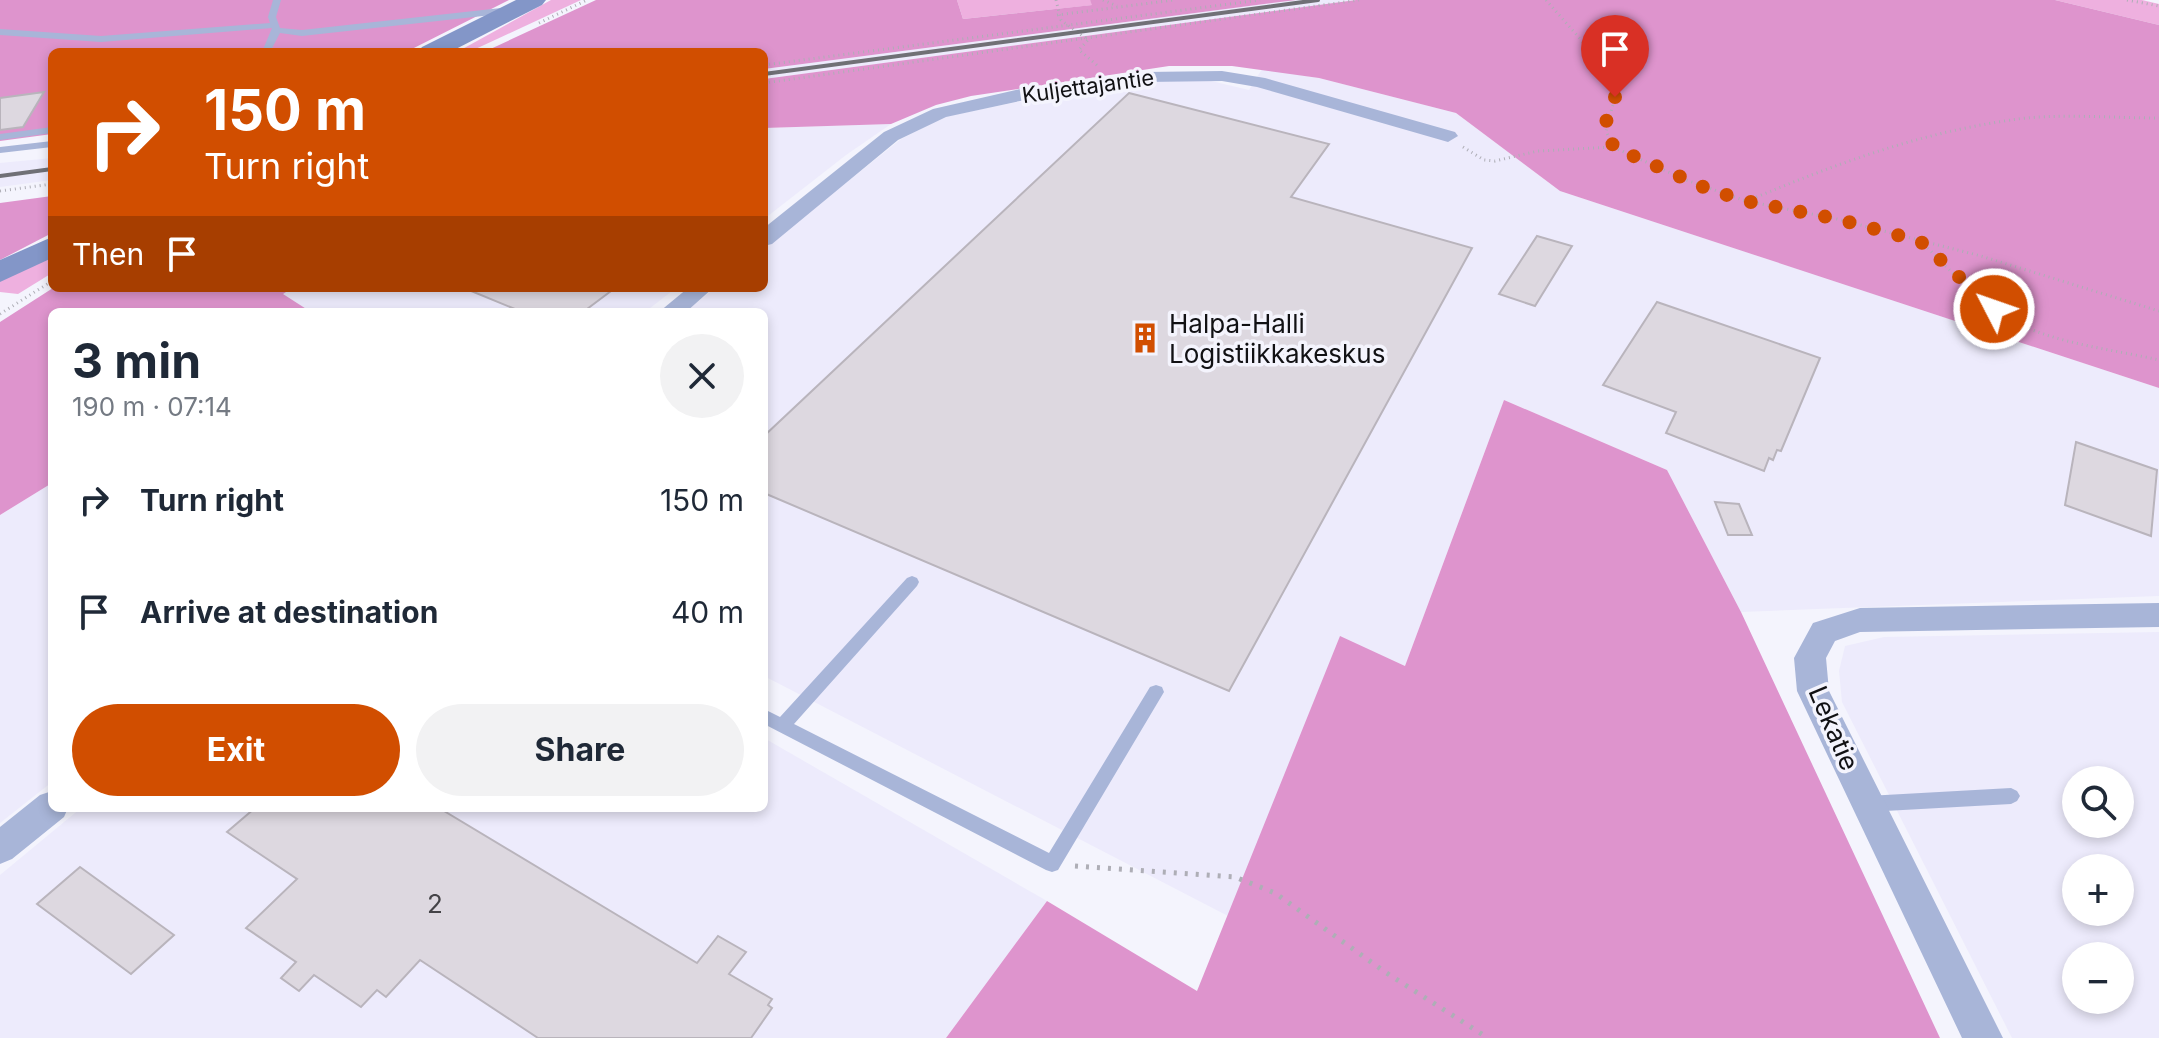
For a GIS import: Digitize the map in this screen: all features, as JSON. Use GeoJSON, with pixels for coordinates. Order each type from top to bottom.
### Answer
{"type":"FeatureCollection","features":[{"type":"Feature","properties":{"kind":"main road"},"geometry":{"type":"LineString","coordinates":[[439,48],[524,5]]}},
{"type":"Feature","properties":{"kind":"main road"},"geometry":{"type":"LineString","coordinates":[[0,272],[48,248]]}},
{"type":"Feature","properties":{"kind":"street","name":"Kuljettajantie"},"geometry":{"type":"LineString","coordinates":[[768,236],[848,169],[909,126],[976,103],[1110,81],[1198,75],[1259,82],[1448,136]]}},
{"type":"Feature","properties":{"kind":"street"},"geometry":{"type":"LineString","coordinates":[[676,308],[697,292]]}},
{"type":"Feature","properties":{"kind":"street","name":"Lekatie"},"geometry":{"type":"LineString","coordinates":[[1983,1038],[1813,691],[1810,658],[1824,632],[1860,620],[2159,615]]}},
{"type":"Feature","properties":{"kind":"street"},"geometry":{"type":"LineString","coordinates":[[0,848],[48,809]]}},
{"type":"Feature","properties":{"kind":"lane"},"geometry":{"type":"LineString","coordinates":[[268,48],[276,27],[272,17],[279,2]]}},
{"type":"Feature","properties":{"kind":"lane"},"geometry":{"type":"LineString","coordinates":[[0,32],[101,39],[276,27],[302,33],[524,5]]}},
{"type":"Feature","properties":{"kind":"lane"},"geometry":{"type":"LineString","coordinates":[[0,137],[48,131]]}},
{"type":"Feature","properties":{"kind":"lane"},"geometry":{"type":"LineString","coordinates":[[0,150],[48,144]]}},
{"type":"Feature","properties":{"kind":"lane"},"geometry":{"type":"LineString","coordinates":[[782,726],[912,582]]}},
{"type":"Feature","properties":{"kind":"lane"},"geometry":{"type":"LineString","coordinates":[[768,718],[1052,864],[1156,692]]}},
{"type":"Feature","properties":{"kind":"lane"},"geometry":{"type":"LineString","coordinates":[[1867,804],[2011,796]]}},
{"type":"Feature","properties":{"kind":"path"},"geometry":{"type":"LineString","coordinates":[[1056,0],[1057,15],[1066,26],[1088,40]]}},
{"type":"Feature","properties":{"kind":"path"},"geometry":{"type":"LineString","coordinates":[[1103,0],[1119,7]]}},
{"type":"Feature","properties":{"kind":"path"},"geometry":{"type":"LineString","coordinates":[[1057,15],[1174,0]]}},
{"type":"Feature","properties":{"kind":"path"},"geometry":{"type":"LineString","coordinates":[[768,64],[1260,0]]}},
{"type":"Feature","properties":{"kind":"path"},"geometry":{"type":"LineString","coordinates":[[768,82],[1359,0]]}},
{"type":"Feature","properties":{"kind":"path"},"geometry":{"type":"LineString","coordinates":[[1546,0],[1610,73],[1615,97],[1606,131],[1613,147]]}},
{"type":"Feature","properties":{"kind":"path"},"geometry":{"type":"LineString","coordinates":[[2127,0],[2159,6]]}},
{"type":"Feature","properties":{"kind":"path"},"geometry":{"type":"LineString","coordinates":[[1088,40],[1079,50],[1105,71],[1110,81]]}},
{"type":"Feature","properties":{"kind":"path"},"geometry":{"type":"LineString","coordinates":[[1746,201],[1853,157],[1924,137],[2014,119],[2159,118]]}},
{"type":"Feature","properties":{"kind":"path"},"geometry":{"type":"LineString","coordinates":[[1448,136],[1484,160],[1495,161],[1538,151],[1592,151],[1613,147],[1697,184],[1746,201],[1837,219],[1920,241],[2159,311]]}},
{"type":"Feature","properties":{"kind":"path"},"geometry":{"type":"LineString","coordinates":[[0,191],[48,185]]}},
{"type":"Feature","properties":{"kind":"path"},"geometry":{"type":"LineString","coordinates":[[1920,241],[1994,309],[2020,324],[2051,335],[2159,360]]}},
{"type":"Feature","properties":{"kind":"path"},"geometry":{"type":"LineString","coordinates":[[0,314],[48,284]]}},
{"type":"Feature","properties":{"kind":"path"},"geometry":{"type":"LineString","coordinates":[[1052,864],[1235,877],[1248,882],[1275,893],[1396,980],[1488,1038]]}},
{"type":"Feature","properties":{"kind":"shaded area"},"geometry":{"type":"Polygon","coordinates":[[[0,0],[509,0],[414,48],[48,48],[48,135],[0,141],[0,0]]]}},
{"type":"Feature","properties":{"kind":"shaded area"},"geometry":{"type":"Polygon","coordinates":[[[551,0],[581,0],[478,48],[464,48],[551,0]]]}},
{"type":"Feature","properties":{"kind":"shaded area"},"geometry":{"type":"Polygon","coordinates":[[[596,0],[957,0],[963,19],[1092,5],[1090,0],[1296,0],[768,68],[768,48],[493,48],[596,0]]]}},
{"type":"Feature","properties":{"kind":"shaded area"},"geometry":{"type":"Polygon","coordinates":[[[957,0],[1090,0],[1093,5],[963,19],[957,0]]]}},
{"type":"Feature","properties":{"kind":"shaded area"},"geometry":{"type":"Polygon","coordinates":[[[1296,0],[1356,0],[768,78],[768,68],[1296,0]]]}},
{"type":"Feature","properties":{"kind":"shaded area"},"geometry":{"type":"Polygon","coordinates":[[[1356,0],[2055,0],[2159,25],[2159,388],[1560,191],[1456,113],[1319,78],[1232,66],[1169,66],[971,96],[936,105],[891,124],[768,128],[768,78],[1356,0]]]}},
{"type":"Feature","properties":{"kind":"shaded area"},"geometry":{"type":"Polygon","coordinates":[[[2055,0],[2142,0],[2159,4],[2159,25],[2055,0]]]}},
{"type":"Feature","properties":{"kind":"shaded area"},"geometry":{"type":"Polygon","coordinates":[[[1262,69],[1319,78],[1456,113],[1560,191],[2159,388],[2159,596],[1741,612],[1667,470],[1504,400],[1405,666],[1340,637],[1228,916],[768,678],[768,308],[690,308],[710,292],[768,292],[768,245],[901,139],[943,117],[1066,92],[1159,80],[1207,80],[1249,90],[1262,69]]]}},
{"type":"Feature","properties":{"kind":"shaded area"},"geometry":{"type":"Polygon","coordinates":[[[891,124],[768,216],[768,128],[891,124]]]}},
{"type":"Feature","properties":{"kind":"shaded area"},"geometry":{"type":"Polygon","coordinates":[[[48,158],[48,181],[0,187],[0,163],[48,158]]]}},
{"type":"Feature","properties":{"kind":"shaded area"},"geometry":{"type":"Polygon","coordinates":[[[48,197],[48,235],[0,260],[0,203],[48,197]]]}},
{"type":"Feature","properties":{"kind":"shaded area"},"geometry":{"type":"Polygon","coordinates":[[[48,257],[48,275],[18,294],[0,292],[0,281],[48,257]]]}},
{"type":"Feature","properties":{"kind":"shaded area"},"geometry":{"type":"Polygon","coordinates":[[[48,291],[286,292],[283,294],[305,308],[48,308],[48,485],[0,515],[0,322],[48,291]]]}},
{"type":"Feature","properties":{"kind":"shaded area"},"geometry":{"type":"Polygon","coordinates":[[[671,292],[650,308],[305,308],[282,294],[671,292]]]}},
{"type":"Feature","properties":{"kind":"shaded area"},"geometry":{"type":"Polygon","coordinates":[[[1504,400],[1667,470],[1741,612],[1940,1038],[946,1038],[1047,901],[1197,991],[1340,636],[1405,666],[1504,400]]]}},
{"type":"Feature","properties":{"kind":"shaded area"},"geometry":{"type":"Polygon","coordinates":[[[48,485],[48,785],[0,823],[0,515],[48,485]]]}},
{"type":"Feature","properties":{"kind":"shaded area"},"geometry":{"type":"Polygon","coordinates":[[[2159,632],[2159,1038],[2012,1038],[1842,702],[1839,671],[1845,646],[1884,637],[2159,632]]]}},
{"type":"Feature","properties":{"kind":"shaded area"},"geometry":{"type":"Polygon","coordinates":[[[768,740],[1047,901],[946,1038],[0,1038],[0,875],[76,812],[768,812],[768,740]]]}},
{"type":"Feature","properties":{"kind":"building"},"geometry":{"type":"Polygon","coordinates":[[[44,92],[23,127],[0,130],[0,98],[44,92]]]}},
{"type":"Feature","properties":{"kind":"building","name":"Halpa-Halli Logistiikkakeskus"},"geometry":{"type":"Polygon","coordinates":[[[1129,93],[1329,144],[1291,197],[1472,248],[1229,691],[768,495],[768,432],[1129,93]]]}},
{"type":"Feature","properties":{"kind":"building"},"geometry":{"type":"Polygon","coordinates":[[[1537,236],[1572,246],[1535,306],[1499,294],[1537,236]]]}},
{"type":"Feature","properties":{"kind":"building"},"geometry":{"type":"Polygon","coordinates":[[[474,292],[610,292],[588,308],[512,308],[474,292]]]}},
{"type":"Feature","properties":{"kind":"building"},"geometry":{"type":"Polygon","coordinates":[[[1657,302],[1820,358],[1781,451],[1777,450],[1773,460],[1769,458],[1764,471],[1666,433],[1676,412],[1603,385],[1657,302]]]}},
{"type":"Feature","properties":{"kind":"building"},"geometry":{"type":"Polygon","coordinates":[[[2076,442],[2157,470],[2151,536],[2065,505],[2076,442]]]}},
{"type":"Feature","properties":{"kind":"building"},"geometry":{"type":"Polygon","coordinates":[[[1715,502],[1739,504],[1752,535],[1728,535],[1715,502]]]}},
{"type":"Feature","properties":{"kind":"building"},"geometry":{"type":"Polygon","coordinates":[[[250,812],[446,812],[697,963],[718,936],[746,952],[729,974],[772,999],[768,1005],[772,1008],[751,1038],[538,1038],[420,960],[386,997],[377,990],[361,1007],[314,975],[299,991],[281,978],[296,962],[246,928],[297,879],[227,832],[250,812]]]}},
{"type":"Feature","properties":{"kind":"building"},"geometry":{"type":"Polygon","coordinates":[[[80,867],[174,935],[131,974],[37,904],[80,867]]]}},
{"type":"Feature","properties":{"kind":"railway"},"geometry":{"type":"LineString","coordinates":[[768,73],[1318,0]]}},
{"type":"Feature","properties":{"kind":"railway"},"geometry":{"type":"LineString","coordinates":[[0,176],[48,170]]}},
{"type":"Feature","properties":{"kind":"place","name":"Halpa-Halli Logistiikkakeskus"},"geometry":{"type":"Point","coordinates":[1145,338]}},
{"type":"Feature","properties":{"kind":"route"},"geometry":{"type":"LineString","coordinates":[[1615,97],[1606,122],[1606,131],[1613,147],[1708,189],[1768,208],[1814,214],[1920,241],[1994,309]]}}]}
